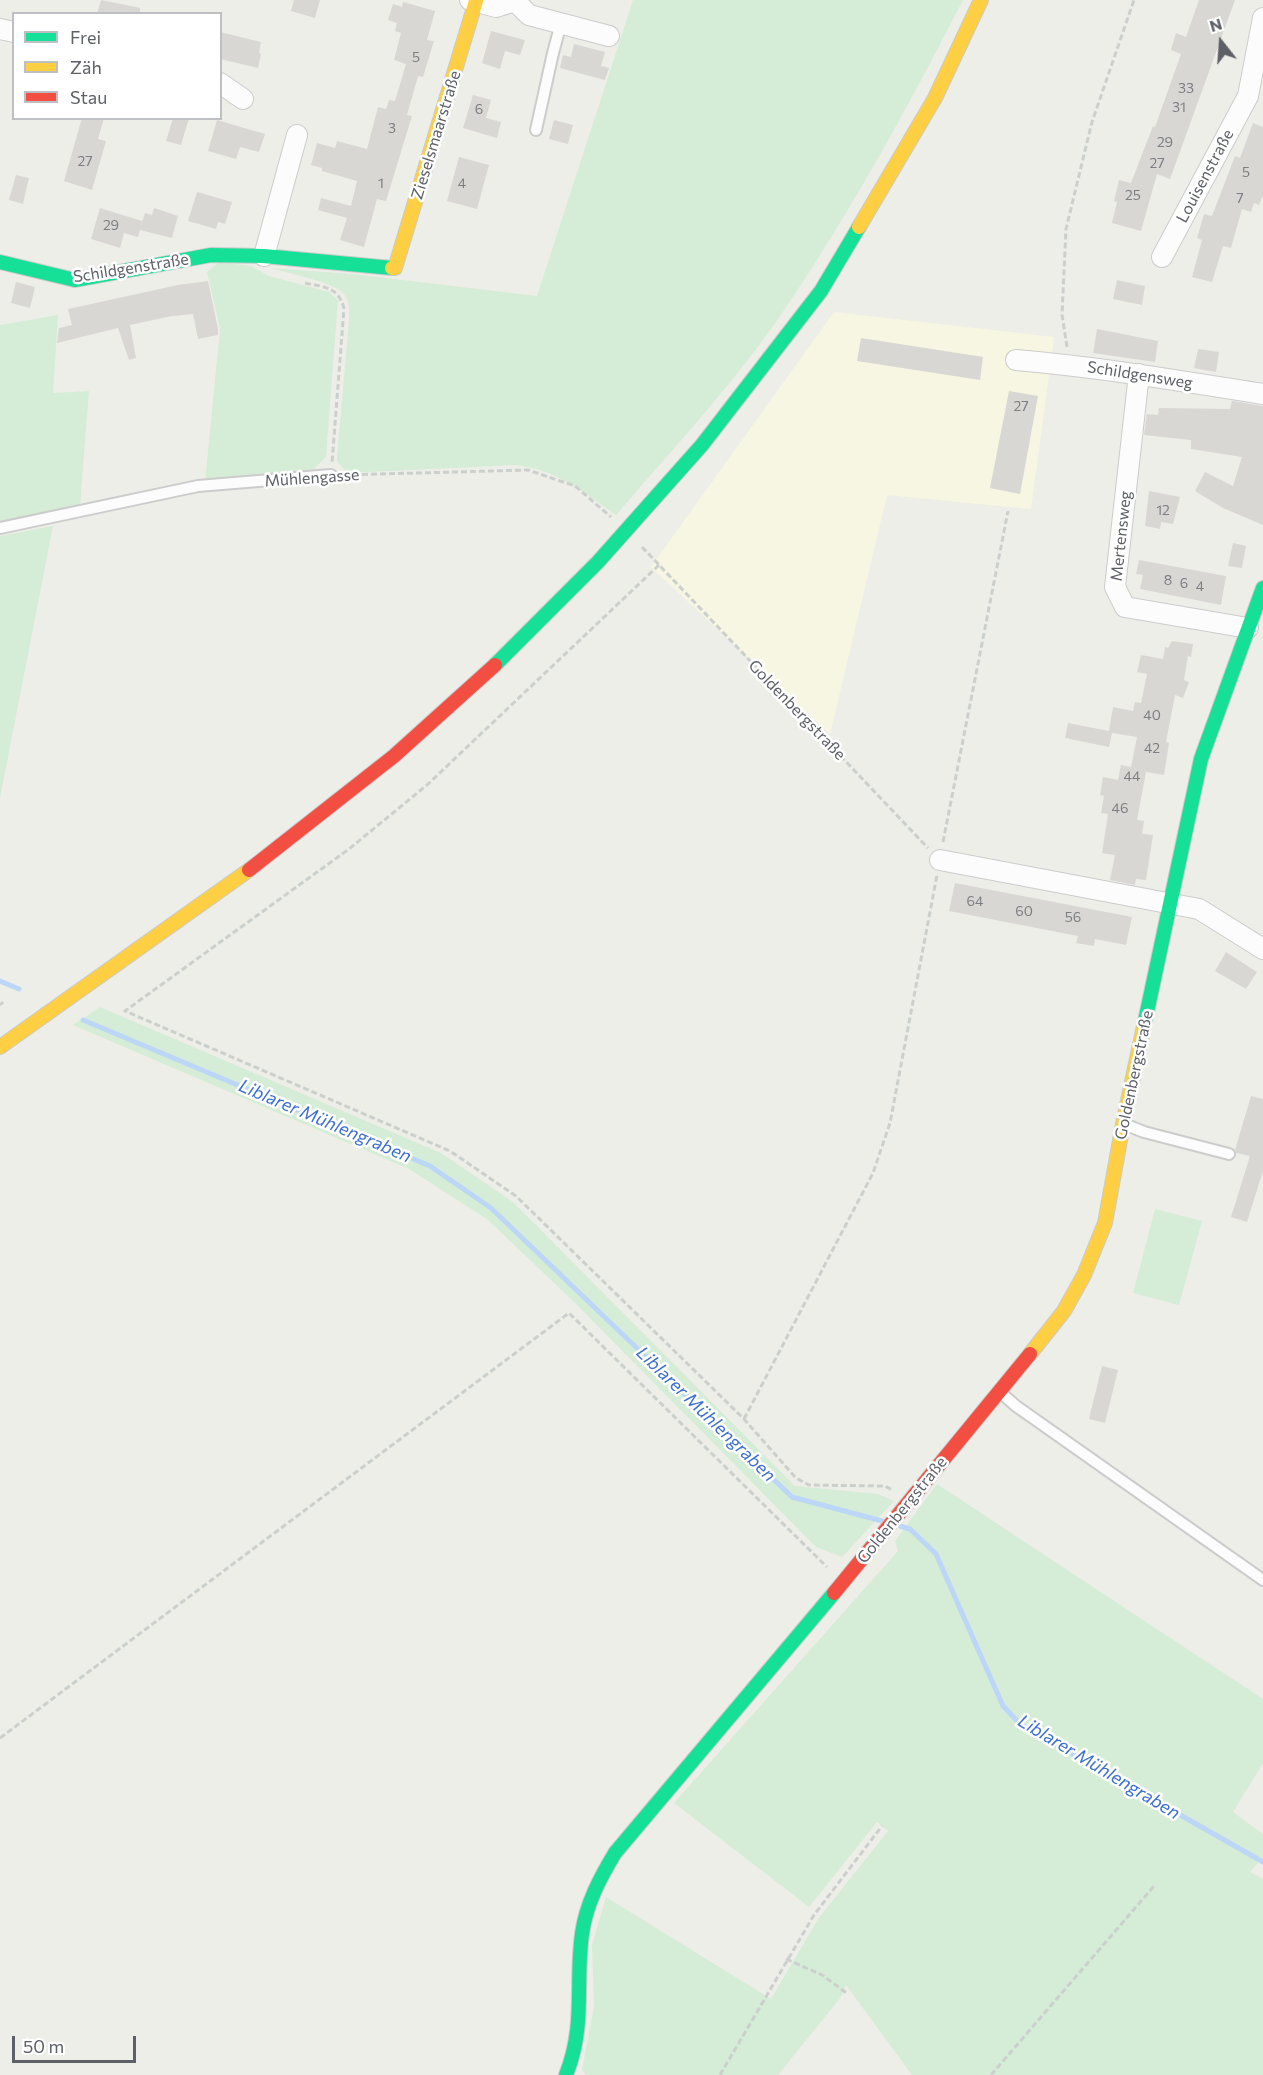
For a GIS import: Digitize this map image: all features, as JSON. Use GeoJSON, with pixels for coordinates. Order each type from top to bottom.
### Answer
{"type":"FeatureCollection","features":[{"type":"Feature","properties":{"kind":"street"},"geometry":{"type":"LineString","coordinates":[[0,1047],[251,869],[394,756],[492,668],[598,562],[702,445],[821,291],[935,98],[981,0]]}},
{"type":"Feature","properties":{"kind":"street"},"geometry":{"type":"LineString","coordinates":[[473,1],[496,7],[515,1],[529,15],[609,36]]}},
{"type":"Feature","properties":{"kind":"street","name":"Zieselsmaarstraße"},"geometry":{"type":"LineString","coordinates":[[395,268],[473,1]]}},
{"type":"Feature","properties":{"kind":"street","name":"Louisenstraße"},"geometry":{"type":"LineString","coordinates":[[1162,257],[1256,99],[1263,18]]}},
{"type":"Feature","properties":{"kind":"street"},"geometry":{"type":"LineString","coordinates":[[222,84],[243,99]]}},
{"type":"Feature","properties":{"kind":"street"},"geometry":{"type":"LineString","coordinates":[[264,256],[297,135]]}},
{"type":"Feature","properties":{"kind":"street","name":"Schildgenstraße"},"geometry":{"type":"LineString","coordinates":[[0,262],[75,280],[211,255],[264,256],[395,268]]}},
{"type":"Feature","properties":{"kind":"street","name":"Schildgensweg"},"geometry":{"type":"LineString","coordinates":[[1016,360],[1138,374],[1263,394]]}},
{"type":"Feature","properties":{"kind":"street","name":"Mertensweg"},"geometry":{"type":"LineString","coordinates":[[1138,374],[1115,587],[1125,607],[1248,628]]}},
{"type":"Feature","properties":{"kind":"street","name":"Goldenbergstraße"},"geometry":{"type":"LineString","coordinates":[[566,2075],[576,2046],[581,2014],[582,1934],[593,1890],[615,1853],[1000,1392],[1064,1311],[1084,1275],[1105,1223],[1123,1124],[1201,759],[1263,588]]}},
{"type":"Feature","properties":{"kind":"street"},"geometry":{"type":"LineString","coordinates":[[940,860],[1199,909],[1263,949]]}},
{"type":"Feature","properties":{"kind":"lane"},"geometry":{"type":"LineString","coordinates":[[537,130],[561,23]]}},
{"type":"Feature","properties":{"kind":"lane","name":"Mühlengasse"},"geometry":{"type":"LineString","coordinates":[[0,528],[198,486],[331,475]]}},
{"type":"Feature","properties":{"kind":"lane"},"geometry":{"type":"LineString","coordinates":[[1123,1124],[1144,1132],[1229,1154]]}},
{"type":"Feature","properties":{"kind":"lane"},"geometry":{"type":"LineString","coordinates":[[1000,1392],[1016,1406],[1263,1580]]}},
{"type":"Feature","properties":{"kind":"path"},"geometry":{"type":"LineString","coordinates":[[1070,365],[1062,315],[1066,229],[1092,122],[1134,0]]}},
{"type":"Feature","properties":{"kind":"path"},"geometry":{"type":"LineString","coordinates":[[302,282],[331,289],[340,295],[344,308],[331,475]]}},
{"type":"Feature","properties":{"kind":"path","name":"Mühlengasse"},"geometry":{"type":"LineString","coordinates":[[331,475],[528,470],[576,486],[613,519]]}},
{"type":"Feature","properties":{"kind":"path"},"geometry":{"type":"LineString","coordinates":[[744,1419],[873,1173],[890,1123],[1008,511]]}},
{"type":"Feature","properties":{"kind":"path","name":"Goldenbergstraße"},"geometry":{"type":"LineString","coordinates":[[642,547],[940,860]]}},
{"type":"Feature","properties":{"kind":"path"},"geometry":{"type":"LineString","coordinates":[[659,565],[428,785],[349,849],[125,1011],[450,1151],[516,1196],[744,1419],[796,1478],[809,1485],[885,1486],[908,1502]]}},
{"type":"Feature","properties":{"kind":"path"},"geometry":{"type":"LineString","coordinates":[[0,1738],[569,1313],[843,1582]]}},
{"type":"Feature","properties":{"kind":"path"},"geometry":{"type":"LineString","coordinates":[[720,2075],[786,1959],[814,1915],[882,1826]]}},
{"type":"Feature","properties":{"kind":"path"},"geometry":{"type":"LineString","coordinates":[[991,2075],[1155,1885]]}},
{"type":"Feature","properties":{"kind":"path"},"geometry":{"type":"LineString","coordinates":[[786,1959],[822,1975],[848,1994]]}},
{"type":"Feature","properties":{"kind":"shaded area"},"geometry":{"type":"Polygon","coordinates":[[[633,0],[963,0],[875,164],[827,244],[776,322],[719,396],[616,515],[581,490],[557,477],[516,465],[347,473],[337,461],[349,320],[347,299],[343,293],[330,285],[271,268],[352,274],[537,296],[633,0]]]}},
{"type":"Feature","properties":{"kind":"shaded area"},"geometry":{"type":"Polygon","coordinates":[[[219,262],[251,266],[269,276],[329,292],[338,300],[326,457],[312,471],[205,482],[220,329],[207,272],[219,262]]]}},
{"type":"Feature","properties":{"kind":"shaded area"},"geometry":{"type":"Polygon","coordinates":[[[834,312],[1054,337],[1031,509],[887,495],[830,734],[651,567],[834,312]]]}},
{"type":"Feature","properties":{"kind":"shaded area"},"geometry":{"type":"Polygon","coordinates":[[[58,315],[53,393],[89,391],[80,505],[0,521],[0,325],[58,315]]]}},
{"type":"Feature","properties":{"kind":"shaded area"},"geometry":{"type":"Polygon","coordinates":[[[53,526],[0,798],[0,536],[53,526]]]}},
{"type":"Feature","properties":{"kind":"shaded area"},"geometry":{"type":"Polygon","coordinates":[[[100,1007],[441,1153],[513,1202],[795,1486],[878,1494],[894,1501],[842,1557],[816,1547],[573,1301],[487,1219],[409,1169],[73,1025],[100,1007]]]}},
{"type":"Feature","properties":{"kind":"shaded area"},"geometry":{"type":"Polygon","coordinates":[[[1155,1209],[1202,1221],[1179,1305],[1133,1293],[1155,1209]]]}},
{"type":"Feature","properties":{"kind":"shaded area"},"geometry":{"type":"Polygon","coordinates":[[[937,1484],[1263,1699],[1263,1763],[1233,1812],[1263,1834],[1263,1857],[1250,1872],[1263,1879],[1263,2075],[912,2075],[846,1985],[841,1997],[778,2075],[586,2075],[582,2070],[594,2006],[592,1945],[606,1897],[771,1999],[818,1919],[888,1831],[877,1822],[809,1907],[674,1803],[898,1551],[895,1541],[937,1484]]]}},
{"type":"Feature","properties":{"kind":"building"},"geometry":{"type":"Polygon","coordinates":[[[101,0],[140,8],[140,12],[98,12],[101,0]]]}},
{"type":"Feature","properties":{"kind":"building"},"geometry":{"type":"Polygon","coordinates":[[[294,0],[320,0],[315,18],[291,11],[294,0]]]}},
{"type":"Feature","properties":{"kind":"building"},"geometry":{"type":"Polygon","coordinates":[[[1199,0],[1235,0],[1170,179],[1157,174],[1141,231],[1112,223],[1119,180],[1131,183],[1153,126],[1155,127],[1181,54],[1171,50],[1176,33],[1186,37],[1199,0]]]}},
{"type":"Feature","properties":{"kind":"building"},"geometry":{"type":"Polygon","coordinates":[[[403,2],[435,11],[427,40],[434,41],[423,77],[418,76],[407,115],[412,116],[386,201],[377,199],[364,247],[340,240],[347,218],[318,210],[321,198],[351,206],[357,181],[322,171],[322,168],[311,165],[317,143],[335,148],[337,141],[367,149],[378,107],[386,109],[389,100],[395,101],[406,64],[394,60],[401,33],[395,31],[397,23],[388,20],[393,4],[402,7],[403,2]]]}},
{"type":"Feature","properties":{"kind":"building"},"geometry":{"type":"Polygon","coordinates":[[[491,31],[525,40],[520,55],[505,51],[500,69],[482,63],[491,31]]]}},
{"type":"Feature","properties":{"kind":"building"},"geometry":{"type":"Polygon","coordinates":[[[222,32],[261,42],[258,68],[222,59],[222,32]]]}},
{"type":"Feature","properties":{"kind":"building"},"geometry":{"type":"Polygon","coordinates":[[[574,44],[605,52],[601,66],[609,68],[605,80],[560,68],[563,55],[571,57],[574,44]]]}},
{"type":"Feature","properties":{"kind":"building"},"geometry":{"type":"Polygon","coordinates":[[[473,95],[491,100],[486,118],[501,122],[497,138],[463,128],[473,95]]]}},
{"type":"Feature","properties":{"kind":"building"},"geometry":{"type":"Polygon","coordinates":[[[81,120],[103,120],[98,139],[106,141],[92,190],[64,181],[81,120]]]}},
{"type":"Feature","properties":{"kind":"building"},"geometry":{"type":"Polygon","coordinates":[[[172,120],[188,120],[181,145],[166,141],[172,120]]]}},
{"type":"Feature","properties":{"kind":"building"},"geometry":{"type":"Polygon","coordinates":[[[217,120],[265,134],[259,152],[240,147],[236,159],[208,151],[217,120]]]}},
{"type":"Feature","properties":{"kind":"building"},"geometry":{"type":"Polygon","coordinates":[[[554,120],[573,125],[568,144],[549,139],[554,120]]]}},
{"type":"Feature","properties":{"kind":"building"},"geometry":{"type":"Polygon","coordinates":[[[1253,123],[1263,127],[1263,195],[1259,205],[1254,203],[1251,212],[1242,209],[1231,248],[1223,246],[1212,282],[1192,277],[1202,240],[1197,238],[1204,214],[1212,216],[1235,156],[1240,158],[1253,123]]]}},
{"type":"Feature","properties":{"kind":"building"},"geometry":{"type":"Polygon","coordinates":[[[459,157],[489,165],[477,209],[447,201],[459,157]]]}},
{"type":"Feature","properties":{"kind":"building"},"geometry":{"type":"Polygon","coordinates":[[[16,175],[29,178],[23,204],[9,200],[16,175]]]}},
{"type":"Feature","properties":{"kind":"building"},"geometry":{"type":"Polygon","coordinates":[[[197,192],[232,202],[225,224],[218,222],[216,229],[188,221],[197,192]]]}},
{"type":"Feature","properties":{"kind":"building"},"geometry":{"type":"Polygon","coordinates":[[[100,208],[142,221],[140,228],[145,213],[152,215],[154,208],[178,216],[172,238],[140,230],[138,237],[124,233],[120,248],[91,239],[100,208]]]}},
{"type":"Feature","properties":{"kind":"building"},"geometry":{"type":"Polygon","coordinates":[[[1117,280],[1145,286],[1142,305],[1113,299],[1117,280]]]}},
{"type":"Feature","properties":{"kind":"building"},"geometry":{"type":"Polygon","coordinates":[[[208,281],[218,335],[198,339],[193,314],[130,325],[136,358],[129,360],[118,328],[57,343],[59,328],[72,325],[68,309],[178,285],[208,281]]]}},
{"type":"Feature","properties":{"kind":"building"},"geometry":{"type":"Polygon","coordinates":[[[16,282],[35,287],[30,308],[11,303],[16,282]]]}},
{"type":"Feature","properties":{"kind":"building"},"geometry":{"type":"Polygon","coordinates":[[[1097,329],[1158,341],[1155,362],[1093,353],[1097,329]]]}},
{"type":"Feature","properties":{"kind":"building"},"geometry":{"type":"Polygon","coordinates":[[[861,338],[983,357],[980,380],[857,361],[861,338]]]}},
{"type":"Feature","properties":{"kind":"building"},"geometry":{"type":"Polygon","coordinates":[[[1198,349],[1219,352],[1216,372],[1194,368],[1198,349]]]}},
{"type":"Feature","properties":{"kind":"building"},"geometry":{"type":"Polygon","coordinates":[[[1009,391],[1038,396],[1020,494],[990,488],[1009,391]]]}},
{"type":"Feature","properties":{"kind":"building"},"geometry":{"type":"Polygon","coordinates":[[[1232,401],[1263,406],[1263,525],[1223,508],[1195,491],[1205,472],[1233,486],[1242,457],[1191,449],[1191,440],[1144,435],[1147,414],[1158,415],[1159,408],[1230,409],[1232,401]]]}},
{"type":"Feature","properties":{"kind":"building"},"geometry":{"type":"Polygon","coordinates":[[[1149,491],[1180,497],[1173,524],[1161,522],[1160,529],[1145,526],[1149,491]]]}},
{"type":"Feature","properties":{"kind":"building"},"geometry":{"type":"Polygon","coordinates":[[[1233,543],[1246,546],[1242,568],[1228,566],[1233,543]]]}},
{"type":"Feature","properties":{"kind":"building"},"geometry":{"type":"Polygon","coordinates":[[[1139,560],[1226,576],[1221,605],[1140,589],[1143,575],[1136,574],[1139,560]]]}},
{"type":"Feature","properties":{"kind":"building"},"geometry":{"type":"Polygon","coordinates":[[[1172,641],[1193,644],[1191,657],[1188,656],[1184,680],[1189,682],[1183,698],[1175,695],[1166,742],[1169,743],[1164,775],[1146,772],[1137,820],[1144,821],[1142,834],[1153,835],[1146,880],[1136,879],[1135,885],[1110,880],[1115,855],[1102,853],[1108,814],[1101,813],[1104,796],[1100,795],[1103,777],[1118,780],[1121,765],[1131,767],[1137,737],[1112,733],[1109,747],[1065,738],[1068,723],[1109,731],[1113,707],[1133,711],[1135,702],[1141,703],[1147,674],[1137,672],[1141,655],[1163,659],[1165,647],[1168,648],[1172,641]]]}},
{"type":"Feature","properties":{"kind":"building"},"geometry":{"type":"Polygon","coordinates":[[[955,883],[1132,917],[1126,945],[1095,939],[1094,946],[1076,943],[1078,936],[949,911],[955,883]]]}},
{"type":"Feature","properties":{"kind":"building"},"geometry":{"type":"Polygon","coordinates":[[[1226,952],[1257,972],[1246,989],[1215,971],[1226,952]]]}},
{"type":"Feature","properties":{"kind":"building"},"geometry":{"type":"Polygon","coordinates":[[[1251,1096],[1263,1099],[1263,1171],[1247,1222],[1231,1217],[1250,1156],[1236,1153],[1235,1150],[1251,1096]]]}},
{"type":"Feature","properties":{"kind":"building"},"geometry":{"type":"Polygon","coordinates":[[[1102,1366],[1118,1370],[1105,1423],[1089,1419],[1102,1366]]]}},
{"type":"Feature","properties":{"kind":"waterway","name":"Liblarer Mühlengraben"},"geometry":{"type":"LineString","coordinates":[[0,981],[19,989]]}},
{"type":"Feature","properties":{"kind":"waterway","name":"Liblarer Mühlengraben"},"geometry":{"type":"LineString","coordinates":[[83,1020],[430,1166],[491,1208],[792,1497],[882,1521]]}},
{"type":"Feature","properties":{"kind":"waterway","name":"Liblarer Mühlengraben"},"geometry":{"type":"LineString","coordinates":[[900,1526],[910,1529],[936,1554],[1003,1706],[1020,1724],[1263,1862]]}},
{"type":"Feature","properties":{"kind":"traffic: fast"},"geometry":{"type":"LineString","coordinates":[[495,665],[598,562],[702,445],[821,291],[859,227]]}},
{"type":"Feature","properties":{"kind":"traffic: fast"},"geometry":{"type":"LineString","coordinates":[[0,262],[75,280],[211,255],[264,256],[392,268]]}},
{"type":"Feature","properties":{"kind":"traffic: fast"},"geometry":{"type":"LineString","coordinates":[[1144,1026],[1201,759],[1263,588]]}},
{"type":"Feature","properties":{"kind":"traffic: fast"},"geometry":{"type":"LineString","coordinates":[[566,2075],[576,2039],[580,1952],[584,1923],[590,1902],[604,1872],[615,1853],[834,1593]]}},
{"type":"Feature","properties":{"kind":"traffic: slow"},"geometry":{"type":"LineString","coordinates":[[859,227],[935,98],[981,0]]}},
{"type":"Feature","properties":{"kind":"traffic: slow"},"geometry":{"type":"LineString","coordinates":[[392,268],[395,268],[476,1]]}},
{"type":"Feature","properties":{"kind":"traffic: slow"},"geometry":{"type":"LineString","coordinates":[[0,1047],[249,870]]}},
{"type":"Feature","properties":{"kind":"traffic: slow"},"geometry":{"type":"LineString","coordinates":[[1030,1354],[1064,1311],[1084,1275],[1105,1223],[1144,1026]]}},
{"type":"Feature","properties":{"kind":"traffic: jam"},"geometry":{"type":"LineString","coordinates":[[249,870],[394,756],[495,665]]}},
{"type":"Feature","properties":{"kind":"traffic: jam"},"geometry":{"type":"LineString","coordinates":[[834,1593],[1030,1354]]}}]}
